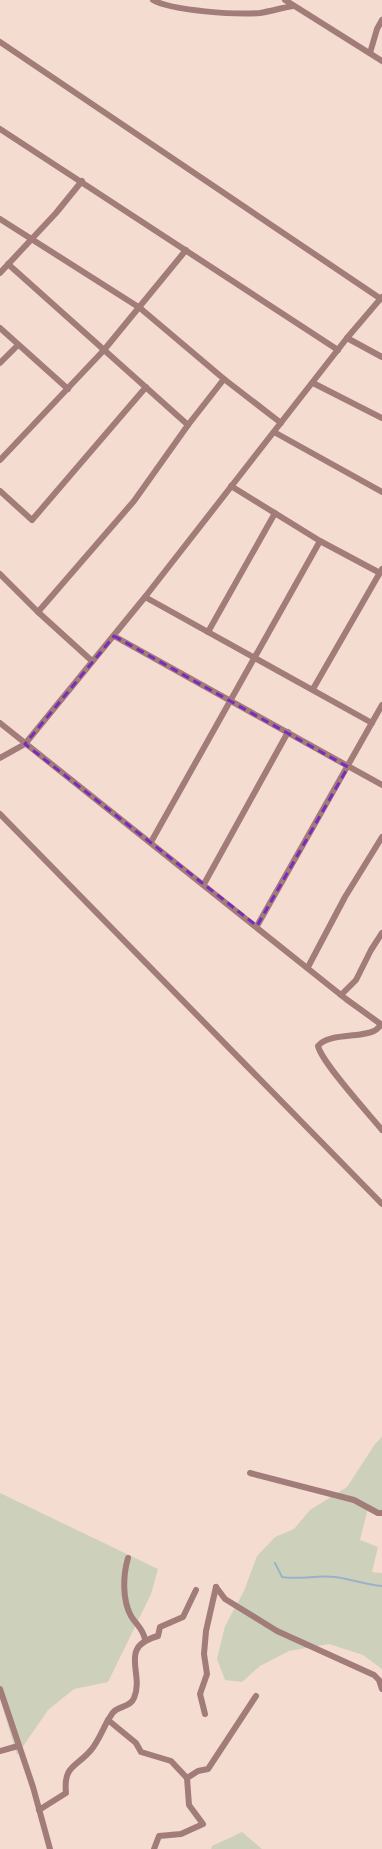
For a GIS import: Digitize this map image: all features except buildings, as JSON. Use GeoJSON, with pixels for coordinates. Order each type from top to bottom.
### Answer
{"type":"FeatureCollection","features":[{"type":"Feature","properties":{"kind":"street"},"geometry":{"type":"LineString","coordinates":[[153,0],[181,9],[259,13],[293,6]]}},
{"type":"Feature","properties":{"kind":"street"},"geometry":{"type":"LineString","coordinates":[[285,0],[382,60]]}},
{"type":"Feature","properties":{"kind":"street"},"geometry":{"type":"LineString","coordinates":[[370,53],[377,29],[382,20]]}},
{"type":"Feature","properties":{"kind":"street"},"geometry":{"type":"LineString","coordinates":[[0,42],[381,298],[347,338],[114,636],[25,744],[0,758]]}},
{"type":"Feature","properties":{"kind":"street"},"geometry":{"type":"LineString","coordinates":[[0,129],[82,181],[338,350]]}},
{"type":"Feature","properties":{"kind":"street"},"geometry":{"type":"LineString","coordinates":[[0,273],[56,213],[82,181]]}},
{"type":"Feature","properties":{"kind":"street"},"geometry":{"type":"LineString","coordinates":[[0,219],[30,240],[140,308],[224,379],[281,423]]}},
{"type":"Feature","properties":{"kind":"street"},"geometry":{"type":"LineString","coordinates":[[0,460],[104,350],[140,308],[186,250]]}},
{"type":"Feature","properties":{"kind":"street"},"geometry":{"type":"LineString","coordinates":[[8,264],[188,424]]}},
{"type":"Feature","properties":{"kind":"street"},"geometry":{"type":"LineString","coordinates":[[0,328],[68,389]]}},
{"type":"Feature","properties":{"kind":"street"},"geometry":{"type":"LineString","coordinates":[[347,338],[382,357]]}},
{"type":"Feature","properties":{"kind":"street"},"geometry":{"type":"LineString","coordinates":[[0,363],[18,345]]}},
{"type":"Feature","properties":{"kind":"street"},"geometry":{"type":"LineString","coordinates":[[38,612],[134,501],[188,424],[224,379]]}},
{"type":"Feature","properties":{"kind":"street"},"geometry":{"type":"LineString","coordinates":[[313,383],[382,418]]}},
{"type":"Feature","properties":{"kind":"street"},"geometry":{"type":"LineString","coordinates":[[0,490],[32,520],[146,387]]}},
{"type":"Feature","properties":{"kind":"street"},"geometry":{"type":"LineString","coordinates":[[274,432],[382,492]]}},
{"type":"Feature","properties":{"kind":"street"},"geometry":{"type":"LineString","coordinates":[[231,486],[320,541],[381,571],[313,689]]}},
{"type":"Feature","properties":{"kind":"street"},"geometry":{"type":"LineString","coordinates":[[208,632],[275,513]]}},
{"type":"Feature","properties":{"kind":"street"},"geometry":{"type":"LineString","coordinates":[[151,842],[320,541]]}},
{"type":"Feature","properties":{"kind":"street"},"geometry":{"type":"LineString","coordinates":[[0,574],[38,612],[92,661]]}},
{"type":"Feature","properties":{"kind":"street"},"geometry":{"type":"LineString","coordinates":[[145,597],[372,723]]}},
{"type":"Feature","properties":{"kind":"street"},"geometry":{"type":"LineString","coordinates":[[114,636],[382,785]]}},
{"type":"Feature","properties":{"kind":"street"},"geometry":{"type":"LineString","coordinates":[[257,926],[382,705]]}},
{"type":"Feature","properties":{"kind":"street"},"geometry":{"type":"LineString","coordinates":[[0,723],[382,1025],[373,1032],[329,1040],[318,1046],[320,1052],[334,1071],[382,1130]]}},
{"type":"Feature","properties":{"kind":"street"},"geometry":{"type":"LineString","coordinates":[[204,884],[288,732]]}},
{"type":"Feature","properties":{"kind":"street"},"geometry":{"type":"LineString","coordinates":[[0,814],[382,1204]]}},
{"type":"Feature","properties":{"kind":"street"},"geometry":{"type":"LineString","coordinates":[[308,967],[345,897],[382,837]]}},
{"type":"Feature","properties":{"kind":"street"},"geometry":{"type":"LineString","coordinates":[[341,994],[356,980],[371,950],[382,933]]}},
{"type":"Feature","properties":{"kind":"street"},"geometry":{"type":"LineString","coordinates":[[250,1473],[354,1500],[378,1513],[382,1513]]}},
{"type":"Feature","properties":{"kind":"street"},"geometry":{"type":"LineString","coordinates":[[128,1558],[124,1570],[127,1605],[131,1616],[143,1630],[145,1640]]}},
{"type":"Feature","properties":{"kind":"street"},"geometry":{"type":"LineString","coordinates":[[205,1714],[200,1694],[207,1674],[204,1654],[206,1632],[216,1587],[225,1599],[278,1631],[332,1657],[374,1674],[379,1680],[382,1689]]}},
{"type":"Feature","properties":{"kind":"street"},"geometry":{"type":"LineString","coordinates":[[39,1810],[66,1793],[65,1781],[73,1765],[91,1750],[114,1712],[127,1706],[134,1700],[138,1684],[134,1664],[136,1650],[145,1640],[158,1636],[160,1627],[183,1617],[196,1590]]}},
{"type":"Feature","properties":{"kind":"street"},"geometry":{"type":"LineString","coordinates":[[0,1689],[50,1849]]}},
{"type":"Feature","properties":{"kind":"street"},"geometry":{"type":"LineString","coordinates":[[187,1778],[198,1771],[208,1769],[256,1696]]}},
{"type":"Feature","properties":{"kind":"street"},"geometry":{"type":"LineString","coordinates":[[108,1720],[136,1743],[141,1752],[172,1761],[187,1778],[189,1805],[203,1824],[181,1834],[159,1836],[154,1849]]}},
{"type":"Feature","properties":{"kind":"street"},"geometry":{"type":"LineString","coordinates":[[0,1751],[18,1746]]}},
{"type":"Feature","properties":{"kind":"highlighted area"},"geometry":{"type":"Polygon","coordinates":[[[114,636],[348,767],[257,926],[25,744],[114,636]]]}},
{"type":"Feature","properties":{"kind":"green space"},"geometry":{"type":"Polygon","coordinates":[[[382,1437],[382,1512],[368,1508],[360,1540],[378,1547],[372,1572],[382,1573],[382,1669],[363,1655],[329,1644],[289,1651],[260,1666],[242,1682],[225,1680],[217,1659],[225,1626],[244,1591],[257,1556],[275,1537],[294,1529],[310,1510],[347,1487],[375,1444],[382,1437]]]}},
{"type":"Feature","properties":{"kind":"green space"},"geometry":{"type":"Polygon","coordinates":[[[0,1493],[158,1569],[151,1594],[108,1682],[74,1689],[48,1710],[17,1755],[0,1699],[0,1493]]]}},
{"type":"Feature","properties":{"kind":"green space"},"geometry":{"type":"Polygon","coordinates":[[[242,1832],[262,1849],[211,1849],[212,1846],[242,1832]]]}},
{"type":"Feature","properties":{"kind":"waterway"},"geometry":{"type":"LineString","coordinates":[[275,1563],[282,1577],[335,1577],[382,1586]]}}]}
